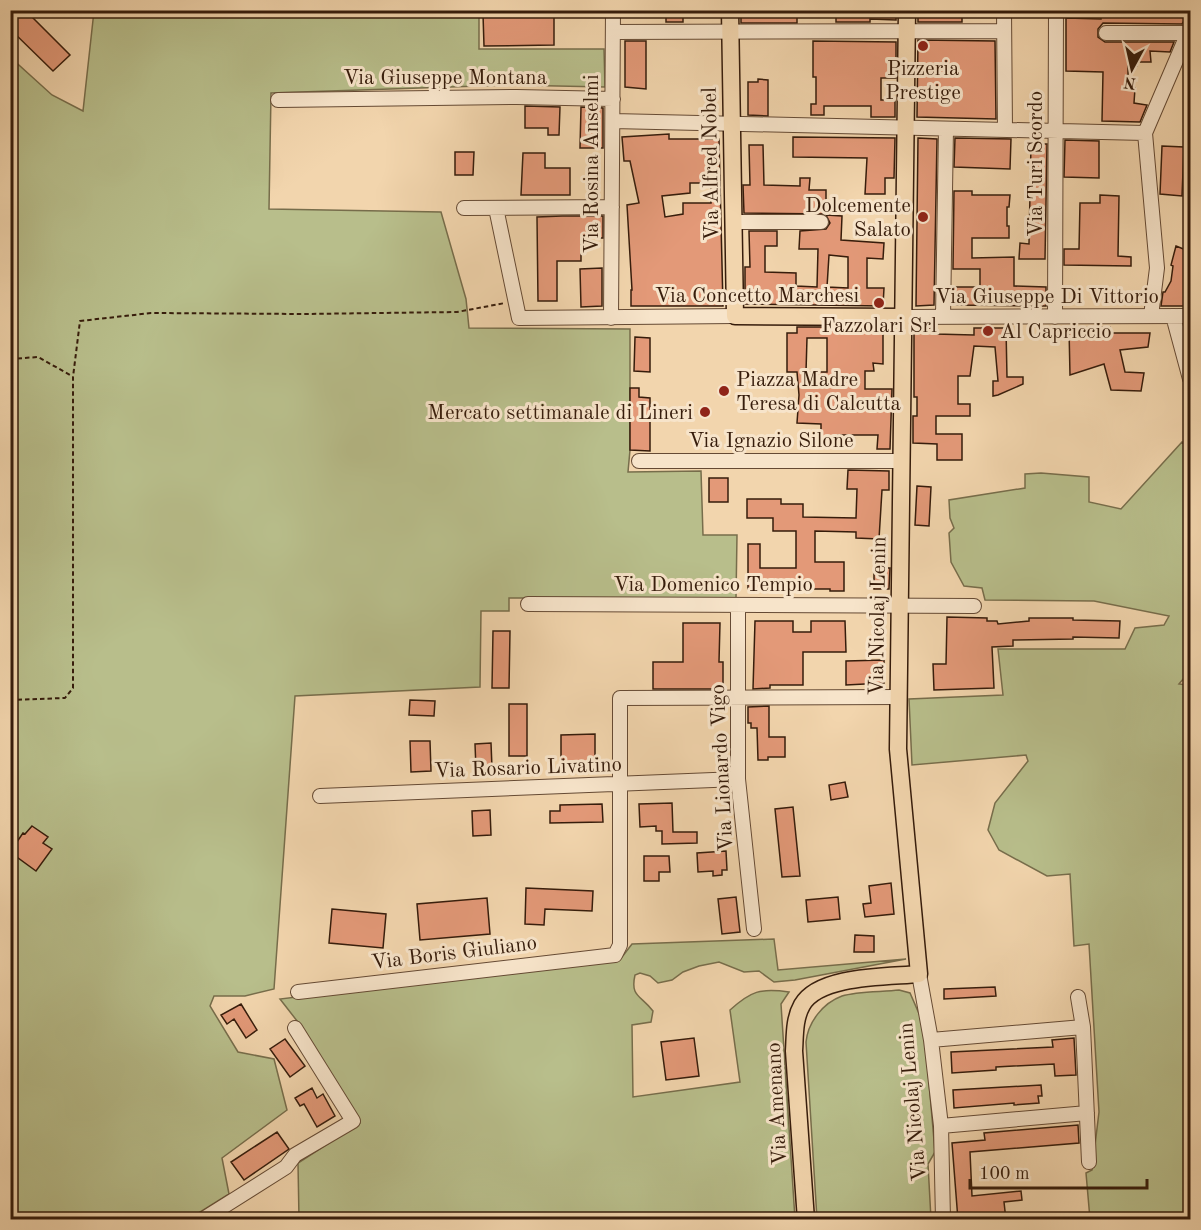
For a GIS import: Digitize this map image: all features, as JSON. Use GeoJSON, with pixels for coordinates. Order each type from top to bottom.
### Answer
{"type":"FeatureCollection","features":[{"type":"Feature","properties":{"kind":"main road","name":"Via Alfred Nobel"},"geometry":{"type":"LineString","coordinates":[[730,10],[735,316]]}},
{"type":"Feature","properties":{"kind":"main road","name":"Via Nicolaj Lenin"},"geometry":{"type":"LineString","coordinates":[[907,10],[898,749],[920,974]]}},
{"type":"Feature","properties":{"kind":"main road","name":"Via Concetto Marchesi"},"geometry":{"type":"LineString","coordinates":[[735,316],[904,318]]}},
{"type":"Feature","properties":{"kind":"main road","name":"Via Amenano"},"geometry":{"type":"LineString","coordinates":[[806,1220],[794,1051],[795,1029],[802,1005],[810,995],[835,982],[920,974]]}},
{"type":"Feature","properties":{"kind":"street","name":"Via Rosina Anselmi"},"geometry":{"type":"LineString","coordinates":[[611,318],[613,10]]}},
{"type":"Feature","properties":{"kind":"street"},"geometry":{"type":"LineString","coordinates":[[1004,10],[1005,130]]}},
{"type":"Feature","properties":{"kind":"street","name":"Via Turi Scordo"},"geometry":{"type":"LineString","coordinates":[[1054,317],[1056,10]]}},
{"type":"Feature","properties":{"kind":"street"},"geometry":{"type":"LineString","coordinates":[[613,32],[1004,31]]}},
{"type":"Feature","properties":{"kind":"street"},"geometry":{"type":"LineString","coordinates":[[1106,33],[1190,31],[1145,133],[1157,268],[1151,316]]}},
{"type":"Feature","properties":{"kind":"street","name":"Via Giuseppe Montana"},"geometry":{"type":"LineString","coordinates":[[278,100],[517,97],[613,99]]}},
{"type":"Feature","properties":{"kind":"street"},"geometry":{"type":"LineString","coordinates":[[613,121],[1145,133]]}},
{"type":"Feature","properties":{"kind":"street"},"geometry":{"type":"LineString","coordinates":[[943,318],[946,129]]}},
{"type":"Feature","properties":{"kind":"street"},"geometry":{"type":"LineString","coordinates":[[464,208],[612,207]]}},
{"type":"Feature","properties":{"kind":"street"},"geometry":{"type":"LineString","coordinates":[[496,208],[515,301]]}},
{"type":"Feature","properties":{"kind":"street"},"geometry":{"type":"LineString","coordinates":[[734,222],[821,222]]}},
{"type":"Feature","properties":{"kind":"street","name":"Via Concetto Marchesi"},"geometry":{"type":"LineString","coordinates":[[515,301],[519,318],[735,316]]}},
{"type":"Feature","properties":{"kind":"street"},"geometry":{"type":"LineString","coordinates":[[1173,316],[1191,379]]}},
{"type":"Feature","properties":{"kind":"street","name":"Via Giuseppe Di Vittorio"},"geometry":{"type":"LineString","coordinates":[[904,318],[1191,316]]}},
{"type":"Feature","properties":{"kind":"street","name":"Via Ignazio Silone"},"geometry":{"type":"LineString","coordinates":[[639,461],[902,461]]}},
{"type":"Feature","properties":{"kind":"street","name":"Via Domenico Tempio"},"geometry":{"type":"LineString","coordinates":[[528,604],[974,606]]}},
{"type":"Feature","properties":{"kind":"street","name":"Via Lionardo Vigo"},"geometry":{"type":"LineString","coordinates":[[738,605],[738,779],[754,929]]}},
{"type":"Feature","properties":{"kind":"street"},"geometry":{"type":"LineString","coordinates":[[619,785],[620,699],[899,697]]}},
{"type":"Feature","properties":{"kind":"street","name":"Via Rosario Livatino"},"geometry":{"type":"LineString","coordinates":[[320,796],[738,779]]}},
{"type":"Feature","properties":{"kind":"street","name":"Via Boris Giuliano"},"geometry":{"type":"LineString","coordinates":[[298,992],[615,955],[620,945],[619,785]]}},
{"type":"Feature","properties":{"kind":"street","name":"Via Nicolaj Lenin"},"geometry":{"type":"LineString","coordinates":[[920,974],[931,1040],[941,1126],[943,1220]]}},
{"type":"Feature","properties":{"kind":"street"},"geometry":{"type":"LineString","coordinates":[[1078,997],[1083,1027],[1089,1162]]}},
{"type":"Feature","properties":{"kind":"street"},"geometry":{"type":"LineString","coordinates":[[931,1040],[1083,1027]]}},
{"type":"Feature","properties":{"kind":"street"},"geometry":{"type":"LineString","coordinates":[[202,1220],[285,1167],[296,1155],[353,1121],[295,1028]]}},
{"type":"Feature","properties":{"kind":"street"},"geometry":{"type":"LineString","coordinates":[[941,1126],[1087,1113]]}},
{"type":"Feature","properties":{"kind":"path"},"geometry":{"type":"LineString","coordinates":[[10,700],[65,698],[73,688],[73,377],[80,321],[151,313],[457,312],[515,301]]}},
{"type":"Feature","properties":{"kind":"path"},"geometry":{"type":"LineString","coordinates":[[10,359],[38,357],[73,377]]}},
{"type":"Feature","properties":{"kind":"green space"},"geometry":{"type":"Polygon","coordinates":[[[94,11],[479,11],[479,49],[604,49],[605,87],[509,85],[271,93],[269,209],[441,212],[466,299],[469,328],[630,329],[628,472],[701,471],[703,535],[737,535],[736,598],[509,598],[509,611],[481,611],[480,687],[295,696],[274,989],[245,996],[214,996],[210,1006],[238,1052],[274,1059],[287,1110],[222,1158],[229,1194],[189,1219],[11,1219],[10,57],[52,95],[83,111],[94,11]]]}},
{"type":"Feature","properties":{"kind":"green space"},"geometry":{"type":"Polygon","coordinates":[[[1182,442],[1190,447],[1190,671],[1179,684],[1187,685],[1188,776],[1190,776],[1190,1219],[1090,1219],[1086,1173],[1092,1170],[1099,1112],[1089,944],[1074,946],[1070,874],[1047,876],[999,850],[988,830],[995,803],[1028,761],[1026,755],[912,765],[909,699],[1003,695],[998,649],[1125,649],[1135,628],[1164,625],[1169,616],[1094,601],[985,600],[982,588],[964,586],[951,562],[949,533],[954,528],[950,518],[949,500],[1025,488],[1025,474],[1041,473],[1089,477],[1089,502],[1121,509],[1182,442]]]}},
{"type":"Feature","properties":{"kind":"green space"},"geometry":{"type":"Polygon","coordinates":[[[774,939],[778,970],[906,959],[774,982],[759,971],[744,972],[719,962],[699,966],[683,972],[672,980],[658,983],[650,976],[640,973],[635,975],[635,992],[653,1011],[651,1022],[632,1025],[633,1097],[740,1082],[730,1010],[756,992],[771,990],[789,992],[781,1004],[795,1219],[299,1219],[298,1163],[360,1123],[301,1026],[280,999],[622,957],[632,944],[774,939]]]}},
{"type":"Feature","properties":{"kind":"green space"},"geometry":{"type":"Polygon","coordinates":[[[899,990],[910,993],[924,1025],[935,1152],[928,1164],[931,1219],[817,1219],[807,1035],[818,1014],[835,999],[862,992],[899,990]]]}},
{"type":"Feature","properties":{"kind":"building"},"geometry":{"type":"Polygon","coordinates":[[[10,10],[25,10],[70,55],[53,71],[10,29],[10,10]]]}},
{"type":"Feature","properties":{"kind":"building"},"geometry":{"type":"Polygon","coordinates":[[[666,10],[683,10],[683,22],[666,22],[666,10]]]}},
{"type":"Feature","properties":{"kind":"building"},"geometry":{"type":"Polygon","coordinates":[[[741,10],[797,10],[797,23],[741,23],[741,10]]]}},
{"type":"Feature","properties":{"kind":"building"},"geometry":{"type":"Polygon","coordinates":[[[836,10],[896,10],[896,20],[870,19],[870,22],[836,22],[836,10]]]}},
{"type":"Feature","properties":{"kind":"building"},"geometry":{"type":"Polygon","coordinates":[[[918,10],[962,10],[962,22],[918,22],[918,10]]]}},
{"type":"Feature","properties":{"kind":"building"},"geometry":{"type":"Polygon","coordinates":[[[1101,10],[1184,10],[1182,24],[1103,23],[1098,29],[1098,37],[1105,42],[1174,42],[1170,52],[1150,51],[1151,62],[1137,62],[1137,66],[1128,66],[1128,88],[1135,88],[1134,103],[1147,105],[1140,122],[1102,121],[1103,72],[1066,71],[1066,18],[1101,19],[1101,10]]]}},
{"type":"Feature","properties":{"kind":"building"},"geometry":{"type":"Polygon","coordinates":[[[483,14],[554,14],[554,45],[484,46],[483,14]]]}},
{"type":"Feature","properties":{"kind":"building"},"geometry":{"type":"Polygon","coordinates":[[[918,40],[995,41],[996,119],[917,117],[918,40]]]}},
{"type":"Feature","properties":{"kind":"building"},"geometry":{"type":"Polygon","coordinates":[[[625,41],[646,41],[646,89],[625,87],[625,41]]]}},
{"type":"Feature","properties":{"kind":"building"},"geometry":{"type":"Polygon","coordinates":[[[813,41],[896,42],[896,78],[881,78],[881,100],[895,100],[895,117],[871,117],[871,106],[824,106],[824,115],[811,115],[811,104],[816,104],[813,41]]]}},
{"type":"Feature","properties":{"kind":"building"},"geometry":{"type":"Polygon","coordinates":[[[758,79],[768,80],[768,116],[748,115],[748,82],[758,82],[758,79]]]}},
{"type":"Feature","properties":{"kind":"building"},"geometry":{"type":"Polygon","coordinates":[[[525,106],[560,107],[559,135],[548,135],[548,128],[525,128],[525,106]]]}},
{"type":"Feature","properties":{"kind":"building"},"geometry":{"type":"Polygon","coordinates":[[[581,107],[603,108],[603,148],[580,148],[581,107]]]}},
{"type":"Feature","properties":{"kind":"building"},"geometry":{"type":"Polygon","coordinates":[[[669,134],[669,139],[719,139],[723,306],[631,306],[627,205],[639,203],[630,161],[624,161],[622,137],[669,134]],[[690,183],[690,193],[662,196],[665,217],[683,214],[683,203],[711,203],[711,183],[690,183]]]}},
{"type":"Feature","properties":{"kind":"building"},"geometry":{"type":"Polygon","coordinates":[[[793,137],[895,138],[894,178],[885,178],[885,194],[865,194],[867,158],[793,157],[793,137]]]}},
{"type":"Feature","properties":{"kind":"building"},"geometry":{"type":"Polygon","coordinates":[[[918,138],[937,139],[934,305],[916,306],[918,138]]]}},
{"type":"Feature","properties":{"kind":"building"},"geometry":{"type":"Polygon","coordinates":[[[955,138],[1011,139],[1010,169],[954,167],[955,138]]]}},
{"type":"Feature","properties":{"kind":"building"},"geometry":{"type":"Polygon","coordinates":[[[1065,140],[1099,141],[1099,178],[1064,177],[1065,140]]]}},
{"type":"Feature","properties":{"kind":"building"},"geometry":{"type":"Polygon","coordinates":[[[1031,144],[1047,144],[1045,259],[1019,259],[1020,243],[1029,244],[1031,144]]]}},
{"type":"Feature","properties":{"kind":"building"},"geometry":{"type":"Polygon","coordinates":[[[749,145],[763,145],[764,185],[800,186],[800,178],[810,178],[809,190],[826,190],[826,214],[744,213],[743,185],[750,185],[749,145]]]}},
{"type":"Feature","properties":{"kind":"building"},"geometry":{"type":"Polygon","coordinates":[[[1162,146],[1184,147],[1182,196],[1160,194],[1162,146]]]}},
{"type":"Feature","properties":{"kind":"building"},"geometry":{"type":"Polygon","coordinates":[[[455,152],[474,152],[473,175],[455,175],[455,152]]]}},
{"type":"Feature","properties":{"kind":"building"},"geometry":{"type":"Polygon","coordinates":[[[523,153],[545,153],[545,168],[570,168],[570,195],[521,195],[523,153]]]}},
{"type":"Feature","properties":{"kind":"building"},"geometry":{"type":"Polygon","coordinates":[[[954,191],[972,191],[972,195],[1010,195],[1009,207],[1007,207],[1009,238],[972,238],[972,258],[1014,257],[1014,286],[1046,287],[1046,306],[952,305],[952,287],[980,287],[980,269],[953,269],[954,191]]]}},
{"type":"Feature","properties":{"kind":"building"},"geometry":{"type":"Polygon","coordinates":[[[1100,195],[1119,196],[1118,256],[1131,257],[1131,266],[1064,265],[1064,249],[1079,249],[1080,203],[1100,203],[1100,195]]]}},
{"type":"Feature","properties":{"kind":"building"},"geometry":{"type":"Polygon","coordinates":[[[826,215],[842,216],[841,240],[884,243],[883,259],[867,258],[867,288],[884,288],[883,306],[745,304],[745,267],[750,267],[749,231],[777,231],[777,246],[765,246],[765,272],[796,273],[796,286],[817,287],[818,249],[799,249],[800,231],[826,229],[830,223],[826,215]],[[829,255],[827,287],[848,288],[848,257],[829,255]]]}},
{"type":"Feature","properties":{"kind":"building"},"geometry":{"type":"Polygon","coordinates":[[[603,216],[603,238],[581,238],[581,261],[557,261],[557,301],[538,301],[537,217],[603,216]]]}},
{"type":"Feature","properties":{"kind":"building"},"geometry":{"type":"Polygon","coordinates":[[[1176,246],[1191,252],[1191,286],[1185,306],[1161,306],[1163,292],[1171,281],[1173,266],[1171,265],[1176,246]]]}},
{"type":"Feature","properties":{"kind":"building"},"geometry":{"type":"Polygon","coordinates":[[[602,268],[602,306],[581,307],[580,269],[602,268]]]}},
{"type":"Feature","properties":{"kind":"building"},"geometry":{"type":"Polygon","coordinates":[[[797,327],[883,327],[883,364],[873,363],[874,371],[865,371],[865,389],[892,389],[890,449],[877,449],[878,435],[836,435],[836,442],[821,441],[821,424],[797,423],[799,395],[797,372],[787,372],[787,333],[797,333],[797,327]],[[807,338],[806,372],[827,372],[827,338],[807,338]]]}},
{"type":"Feature","properties":{"kind":"building"},"geometry":{"type":"Polygon","coordinates":[[[1110,327],[1110,333],[1150,333],[1148,347],[1120,350],[1125,372],[1144,373],[1141,391],[1111,390],[1104,364],[1070,375],[1069,328],[1110,327]]]}},
{"type":"Feature","properties":{"kind":"building"},"geometry":{"type":"Polygon","coordinates":[[[914,328],[935,328],[935,334],[974,335],[974,328],[1006,328],[1007,377],[1023,377],[1023,384],[993,396],[993,381],[998,381],[995,347],[974,346],[970,376],[958,376],[958,404],[970,404],[970,416],[936,416],[936,434],[962,434],[962,460],[937,460],[937,444],[913,443],[913,416],[917,416],[917,397],[914,397],[914,328]]]}},
{"type":"Feature","properties":{"kind":"building"},"geometry":{"type":"Polygon","coordinates":[[[635,337],[650,338],[650,372],[634,371],[635,337]]]}},
{"type":"Feature","properties":{"kind":"building"},"geometry":{"type":"Polygon","coordinates":[[[630,388],[639,388],[639,397],[650,398],[650,451],[630,450],[630,388]]]}},
{"type":"Feature","properties":{"kind":"building"},"geometry":{"type":"Polygon","coordinates":[[[848,470],[889,471],[889,490],[882,490],[879,539],[856,538],[856,532],[815,531],[815,562],[844,562],[844,591],[748,589],[748,544],[760,544],[760,568],[796,568],[796,531],[773,531],[773,518],[747,518],[747,499],[781,499],[781,504],[803,504],[803,517],[856,518],[857,489],[847,489],[848,470]]]}},
{"type":"Feature","properties":{"kind":"building"},"geometry":{"type":"Polygon","coordinates":[[[709,478],[728,478],[728,502],[709,502],[709,478]]]}},
{"type":"Feature","properties":{"kind":"building"},"geometry":{"type":"Polygon","coordinates":[[[917,486],[931,487],[929,526],[915,525],[917,486]]]}},
{"type":"Feature","properties":{"kind":"building"},"geometry":{"type":"Polygon","coordinates":[[[874,568],[890,568],[889,589],[874,589],[874,568]]]}},
{"type":"Feature","properties":{"kind":"building"},"geometry":{"type":"Polygon","coordinates":[[[947,617],[987,618],[987,621],[997,621],[998,624],[1029,621],[1029,618],[1120,621],[1119,638],[1073,637],[1073,639],[1013,640],[1013,646],[992,647],[994,688],[934,690],[933,664],[946,664],[947,617]]]}},
{"type":"Feature","properties":{"kind":"building"},"geometry":{"type":"Polygon","coordinates":[[[755,621],[793,621],[793,632],[811,632],[811,621],[845,621],[846,652],[803,652],[803,685],[770,685],[770,688],[753,689],[755,621]]]}},
{"type":"Feature","properties":{"kind":"building"},"geometry":{"type":"Polygon","coordinates":[[[683,623],[720,623],[719,662],[723,662],[723,689],[653,689],[653,662],[683,662],[683,623]]]}},
{"type":"Feature","properties":{"kind":"building"},"geometry":{"type":"Polygon","coordinates":[[[493,631],[510,631],[509,688],[492,688],[493,631]]]}},
{"type":"Feature","properties":{"kind":"building"},"geometry":{"type":"Polygon","coordinates":[[[884,660],[884,683],[846,685],[846,661],[884,660]]]}},
{"type":"Feature","properties":{"kind":"building"},"geometry":{"type":"Polygon","coordinates":[[[410,700],[435,701],[434,716],[409,715],[410,700]]]}},
{"type":"Feature","properties":{"kind":"building"},"geometry":{"type":"Polygon","coordinates":[[[509,704],[527,704],[527,756],[509,756],[509,704]]]}},
{"type":"Feature","properties":{"kind":"building"},"geometry":{"type":"Polygon","coordinates":[[[769,706],[769,737],[785,737],[785,757],[768,757],[768,760],[758,760],[757,728],[751,728],[751,723],[748,723],[748,707],[769,706]]]}},
{"type":"Feature","properties":{"kind":"building"},"geometry":{"type":"Polygon","coordinates":[[[595,734],[595,765],[561,765],[561,735],[595,734]]]}},
{"type":"Feature","properties":{"kind":"building"},"geometry":{"type":"Polygon","coordinates":[[[410,741],[430,741],[431,771],[411,772],[410,741]]]}},
{"type":"Feature","properties":{"kind":"building"},"geometry":{"type":"Polygon","coordinates":[[[491,743],[492,768],[476,769],[475,744],[491,743]]]}},
{"type":"Feature","properties":{"kind":"building"},"geometry":{"type":"Polygon","coordinates":[[[845,782],[848,797],[831,800],[829,785],[845,782]]]}},
{"type":"Feature","properties":{"kind":"building"},"geometry":{"type":"Polygon","coordinates":[[[672,803],[673,832],[697,832],[697,843],[662,844],[662,831],[656,831],[656,826],[640,827],[639,804],[672,803]]]}},
{"type":"Feature","properties":{"kind":"building"},"geometry":{"type":"Polygon","coordinates":[[[602,804],[603,822],[550,823],[550,811],[560,811],[560,805],[602,804]]]}},
{"type":"Feature","properties":{"kind":"building"},"geometry":{"type":"Polygon","coordinates":[[[793,807],[800,876],[782,877],[775,809],[793,807]]]}},
{"type":"Feature","properties":{"kind":"building"},"geometry":{"type":"Polygon","coordinates":[[[490,810],[491,835],[473,836],[472,811],[490,810]]]}},
{"type":"Feature","properties":{"kind":"building"},"geometry":{"type":"Polygon","coordinates":[[[32,826],[48,837],[43,843],[52,849],[36,871],[10,852],[23,833],[25,834],[32,826]]]}},
{"type":"Feature","properties":{"kind":"building"},"geometry":{"type":"Polygon","coordinates":[[[726,851],[727,870],[722,870],[722,875],[713,876],[713,871],[698,872],[697,853],[726,851]]]}},
{"type":"Feature","properties":{"kind":"building"},"geometry":{"type":"Polygon","coordinates":[[[644,856],[669,856],[670,872],[659,872],[659,881],[644,881],[644,856]]]}},
{"type":"Feature","properties":{"kind":"building"},"geometry":{"type":"Polygon","coordinates":[[[891,883],[894,914],[865,917],[863,904],[871,903],[869,886],[891,883]]]}},
{"type":"Feature","properties":{"kind":"building"},"geometry":{"type":"Polygon","coordinates":[[[526,888],[593,891],[592,911],[545,909],[544,925],[525,924],[526,888]]]}},
{"type":"Feature","properties":{"kind":"building"},"geometry":{"type":"Polygon","coordinates":[[[736,897],[740,932],[722,934],[718,899],[736,897]]]}},
{"type":"Feature","properties":{"kind":"building"},"geometry":{"type":"Polygon","coordinates":[[[838,897],[840,919],[808,922],[806,900],[838,897]]]}},
{"type":"Feature","properties":{"kind":"building"},"geometry":{"type":"Polygon","coordinates":[[[487,898],[490,934],[420,940],[417,904],[487,898]]]}},
{"type":"Feature","properties":{"kind":"building"},"geometry":{"type":"Polygon","coordinates":[[[332,909],[386,914],[383,948],[329,943],[332,909]]]}},
{"type":"Feature","properties":{"kind":"building"},"geometry":{"type":"Polygon","coordinates":[[[855,935],[874,936],[874,952],[854,952],[855,935]]]}},
{"type":"Feature","properties":{"kind":"building"},"geometry":{"type":"Polygon","coordinates":[[[995,987],[996,996],[944,999],[944,989],[995,987]]]}},
{"type":"Feature","properties":{"kind":"building"},"geometry":{"type":"Polygon","coordinates":[[[241,1004],[257,1030],[246,1038],[234,1019],[227,1024],[221,1015],[241,1004]]]}},
{"type":"Feature","properties":{"kind":"building"},"geometry":{"type":"Polygon","coordinates":[[[694,1038],[699,1076],[666,1080],[661,1042],[694,1038]]]}},
{"type":"Feature","properties":{"kind":"building"},"geometry":{"type":"Polygon","coordinates":[[[1074,1038],[1076,1075],[1055,1076],[1054,1064],[996,1067],[996,1070],[952,1073],[951,1052],[1053,1047],[1052,1040],[1074,1038]]]}},
{"type":"Feature","properties":{"kind":"building"},"geometry":{"type":"Polygon","coordinates":[[[285,1039],[305,1066],[290,1077],[270,1049],[285,1039]]]}},
{"type":"Feature","properties":{"kind":"building"},"geometry":{"type":"Polygon","coordinates":[[[1041,1085],[1042,1096],[1038,1096],[1039,1103],[954,1108],[953,1090],[1041,1085]]]}},
{"type":"Feature","properties":{"kind":"building"},"geometry":{"type":"Polygon","coordinates":[[[312,1088],[317,1098],[323,1094],[335,1116],[317,1127],[304,1104],[300,1106],[295,1098],[312,1088]]]}},
{"type":"Feature","properties":{"kind":"building"},"geometry":{"type":"Polygon","coordinates":[[[1078,1125],[1079,1143],[970,1152],[972,1196],[1021,1191],[1022,1200],[1004,1202],[1006,1220],[958,1220],[952,1143],[985,1140],[984,1133],[1078,1125]]]}},
{"type":"Feature","properties":{"kind":"building"},"geometry":{"type":"Polygon","coordinates":[[[277,1132],[289,1149],[244,1180],[231,1162],[277,1132]]]}},
{"type":"Feature","properties":{"kind":"place","name":"Pizzeria Prestige"},"geometry":{"type":"Point","coordinates":[923,46]}},
{"type":"Feature","properties":{"kind":"place","name":"Dolcemente Salato"},"geometry":{"type":"Point","coordinates":[923,217]}},
{"type":"Feature","properties":{"kind":"place","name":"Fazzolari Srl"},"geometry":{"type":"Point","coordinates":[879,303]}},
{"type":"Feature","properties":{"kind":"place","name":"Al Capriccio"},"geometry":{"type":"Point","coordinates":[988,331]}},
{"type":"Feature","properties":{"kind":"place","name":"Piazza Madre Teresa di Calcutta"},"geometry":{"type":"Point","coordinates":[724,391]}},
{"type":"Feature","properties":{"kind":"place","name":"Mercato settimanale di Lineri"},"geometry":{"type":"Point","coordinates":[705,412]}}]}
